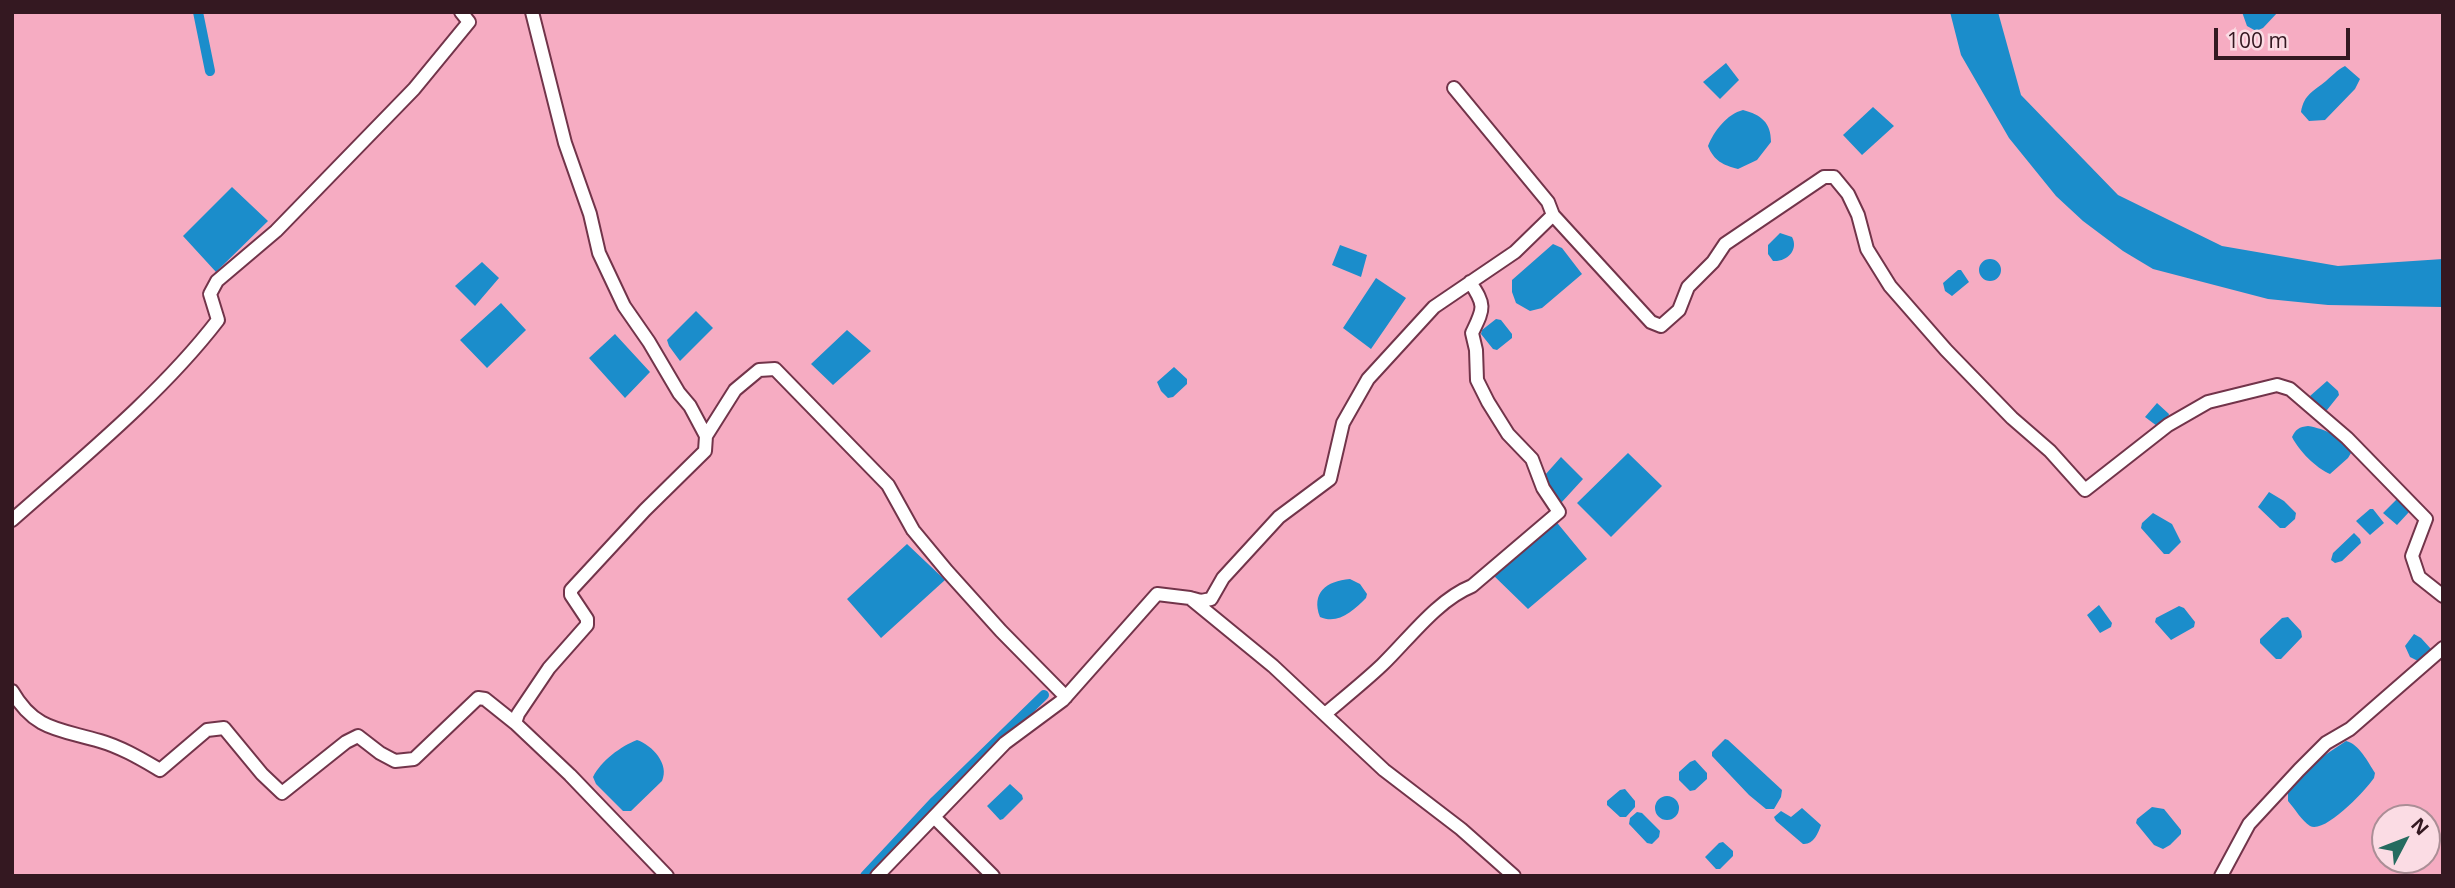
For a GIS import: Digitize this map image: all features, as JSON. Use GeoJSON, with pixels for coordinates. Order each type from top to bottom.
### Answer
{"type":"FeatureCollection","features":[{"type":"Feature","properties":{"kind":"street"},"geometry":{"type":"LineString","coordinates":[[12,520],[137,408],[207,335],[218,320],[210,294],[217,281],[276,232],[414,89],[469,22],[461,12]]}},
{"type":"Feature","properties":{"kind":"street"},"geometry":{"type":"LineString","coordinates":[[532,12],[565,143],[590,214],[598,253],[624,306],[649,342],[678,393],[690,406],[706,436]]}},
{"type":"Feature","properties":{"kind":"street"},"geometry":{"type":"LineString","coordinates":[[1454,88],[1548,202],[1553,215],[1651,322],[1661,326],[1679,310],[1688,287],[1713,262],[1725,244],[1824,177],[1834,177],[1848,194],[1867,249],[1890,286],[1946,351],[2012,418],[2050,451],[2085,490],[2168,425],[2208,402],[2277,385],[2290,389],[2347,438],[2426,519],[2412,556],[2419,577],[2443,596]]}},
{"type":"Feature","properties":{"kind":"street"},"geometry":{"type":"LineString","coordinates":[[877,876],[1005,743],[1066,697],[1157,594],[1201,601],[1211,599],[1223,578],[1279,517],[1330,478],[1343,423],[1368,379],[1434,307],[1515,251],[1553,215]]}},
{"type":"Feature","properties":{"kind":"street"},"geometry":{"type":"LineString","coordinates":[[1325,714],[1384,663],[1437,611],[1472,586],[1559,512],[1543,488],[1532,459],[1498,421],[1477,380],[1476,350],[1472,333],[1483,309],[1481,298],[1470,282]]}},
{"type":"Feature","properties":{"kind":"street"},"geometry":{"type":"LineString","coordinates":[[515,723],[518,714],[549,668],[587,625],[587,619],[571,595],[571,590],[645,510],[705,451],[706,436],[734,390],[760,370],[775,369],[888,485],[913,530],[939,561],[1001,631],[1066,697]]}},
{"type":"Feature","properties":{"kind":"street"},"geometry":{"type":"LineString","coordinates":[[1190,598],[1273,666],[1384,770],[1461,829],[1514,876]]}},
{"type":"Feature","properties":{"kind":"street"},"geometry":{"type":"LineString","coordinates":[[2221,876],[2249,824],[2299,770],[2326,743],[2350,729],[2443,648]]}},
{"type":"Feature","properties":{"kind":"street"},"geometry":{"type":"LineString","coordinates":[[12,691],[26,711],[50,728],[101,741],[133,754],[160,770],[207,730],[224,728],[262,774],[282,793],[346,742],[358,736],[395,761],[414,759],[478,698],[485,699],[515,723],[570,775],[667,876]]}},
{"type":"Feature","properties":{"kind":"street"},"geometry":{"type":"LineString","coordinates":[[935,818],[993,876]]}},
{"type":"Feature","properties":{"kind":"water"},"geometry":{"type":"Polygon","coordinates":[[[1950,12],[1998,12],[2021,95],[2118,195],[2222,246],[2338,266],[2443,259],[2443,307],[2328,305],[2268,299],[2153,269],[2123,251],[2083,221],[2056,196],[2009,138],[1961,55],[1950,12]]]}},
{"type":"Feature","properties":{"kind":"water"},"geometry":{"type":"Polygon","coordinates":[[[2242,12],[2278,12],[2263,28],[2256,31],[2247,26],[2242,12]]]}},
{"type":"Feature","properties":{"kind":"water"},"geometry":{"type":"Polygon","coordinates":[[[1726,63],[1739,80],[1720,99],[1703,82],[1726,63]]]}},
{"type":"Feature","properties":{"kind":"water"},"geometry":{"type":"Polygon","coordinates":[[[2345,66],[2360,79],[2355,89],[2325,120],[2309,121],[2301,112],[2307,97],[2345,66]]]}},
{"type":"Feature","properties":{"kind":"water"},"geometry":{"type":"Polygon","coordinates":[[[1873,107],[1894,126],[1862,155],[1843,135],[1873,107]]]}},
{"type":"Feature","properties":{"kind":"water"},"geometry":{"type":"Polygon","coordinates":[[[1743,110],[1764,120],[1771,135],[1771,142],[1757,160],[1738,169],[1720,162],[1708,146],[1722,124],[1743,110]]]}},
{"type":"Feature","properties":{"kind":"water"},"geometry":{"type":"Polygon","coordinates":[[[232,187],[268,221],[216,272],[183,236],[232,187]]]}},
{"type":"Feature","properties":{"kind":"water"},"geometry":{"type":"Polygon","coordinates":[[[1780,233],[1792,237],[1793,251],[1783,260],[1773,261],[1768,254],[1768,245],[1780,233]]]}},
{"type":"Feature","properties":{"kind":"water"},"geometry":{"type":"Polygon","coordinates":[[[1553,244],[1562,248],[1582,274],[1542,308],[1530,311],[1516,303],[1512,280],[1553,244]]]}},
{"type":"Feature","properties":{"kind":"water"},"geometry":{"type":"Polygon","coordinates":[[[1340,245],[1367,255],[1361,277],[1332,265],[1340,245]]]}},
{"type":"Feature","properties":{"kind":"water"},"geometry":{"type":"Polygon","coordinates":[[[1990,259],[1998,262],[2001,270],[1998,278],[1990,281],[1982,278],[1979,270],[1982,262],[1990,259]]]}},
{"type":"Feature","properties":{"kind":"water"},"geometry":{"type":"Polygon","coordinates":[[[482,262],[499,278],[475,306],[455,286],[482,262]]]}},
{"type":"Feature","properties":{"kind":"water"},"geometry":{"type":"Polygon","coordinates":[[[1961,270],[1969,282],[1952,296],[1945,291],[1943,283],[1961,270]]]}},
{"type":"Feature","properties":{"kind":"water"},"geometry":{"type":"Polygon","coordinates":[[[1376,278],[1406,298],[1371,349],[1343,328],[1376,278]]]}},
{"type":"Feature","properties":{"kind":"water"},"geometry":{"type":"Polygon","coordinates":[[[501,303],[526,330],[487,368],[460,340],[501,303]]]}},
{"type":"Feature","properties":{"kind":"water"},"geometry":{"type":"Polygon","coordinates":[[[696,311],[713,328],[680,361],[667,340],[696,311]]]}},
{"type":"Feature","properties":{"kind":"water"},"geometry":{"type":"Polygon","coordinates":[[[1496,319],[1501,320],[1512,334],[1512,338],[1497,350],[1493,349],[1481,334],[1482,330],[1496,319]]]}},
{"type":"Feature","properties":{"kind":"water"},"geometry":{"type":"Polygon","coordinates":[[[847,330],[871,351],[833,385],[811,364],[847,330]]]}},
{"type":"Feature","properties":{"kind":"water"},"geometry":{"type":"Polygon","coordinates":[[[615,334],[650,372],[625,398],[589,358],[615,334]]]}},
{"type":"Feature","properties":{"kind":"water"},"geometry":{"type":"Polygon","coordinates":[[[1174,367],[1187,379],[1187,384],[1173,397],[1168,398],[1157,382],[1174,367]]]}},
{"type":"Feature","properties":{"kind":"water"},"geometry":{"type":"Polygon","coordinates":[[[2327,381],[2339,395],[2324,411],[2310,396],[2327,381]]]}},
{"type":"Feature","properties":{"kind":"water"},"geometry":{"type":"Polygon","coordinates":[[[2157,403],[2169,414],[2168,418],[2157,426],[2145,417],[2157,403]]]}},
{"type":"Feature","properties":{"kind":"water"},"geometry":{"type":"Polygon","coordinates":[[[2308,426],[2333,434],[2351,453],[2330,474],[2308,458],[2292,437],[2298,429],[2308,426]]]}},
{"type":"Feature","properties":{"kind":"water"},"geometry":{"type":"Polygon","coordinates":[[[1628,453],[1662,486],[1611,537],[1577,503],[1628,453]]]}},
{"type":"Feature","properties":{"kind":"water"},"geometry":{"type":"Polygon","coordinates":[[[1561,457],[1583,479],[1561,503],[1551,492],[1545,475],[1561,457]]]}},
{"type":"Feature","properties":{"kind":"water"},"geometry":{"type":"Polygon","coordinates":[[[2269,492],[2284,501],[2296,513],[2295,519],[2285,528],[2280,528],[2258,507],[2269,492]]]}},
{"type":"Feature","properties":{"kind":"water"},"geometry":{"type":"Polygon","coordinates":[[[2398,498],[2409,512],[2397,525],[2383,513],[2398,498]]]}},
{"type":"Feature","properties":{"kind":"water"},"geometry":{"type":"Polygon","coordinates":[[[2373,509],[2384,523],[2370,535],[2356,521],[2373,509]]]}},
{"type":"Feature","properties":{"kind":"water"},"geometry":{"type":"Polygon","coordinates":[[[2153,513],[2172,524],[2181,542],[2169,554],[2164,554],[2141,528],[2142,523],[2153,513]]]}},
{"type":"Feature","properties":{"kind":"water"},"geometry":{"type":"Polygon","coordinates":[[[1554,519],[1587,559],[1528,609],[1491,573],[1554,519]]]}},
{"type":"Feature","properties":{"kind":"water"},"geometry":{"type":"Polygon","coordinates":[[[2354,533],[2361,543],[2342,561],[2335,563],[2331,560],[2333,553],[2354,533]]]}},
{"type":"Feature","properties":{"kind":"water"},"geometry":{"type":"Polygon","coordinates":[[[907,544],[945,580],[881,638],[847,599],[907,544]]]}},
{"type":"Feature","properties":{"kind":"water"},"geometry":{"type":"Polygon","coordinates":[[[1350,579],[1360,584],[1367,594],[1366,598],[1339,618],[1320,617],[1319,595],[1334,582],[1350,579]]]}},
{"type":"Feature","properties":{"kind":"water"},"geometry":{"type":"Polygon","coordinates":[[[2099,605],[2112,623],[2111,627],[2100,633],[2087,615],[2099,605]]]}},
{"type":"Feature","properties":{"kind":"water"},"geometry":{"type":"Polygon","coordinates":[[[2179,606],[2184,608],[2195,622],[2194,627],[2171,640],[2155,622],[2156,618],[2179,606]]]}},
{"type":"Feature","properties":{"kind":"water"},"geometry":{"type":"Polygon","coordinates":[[[2288,617],[2301,631],[2302,637],[2281,659],[2276,659],[2260,643],[2260,639],[2282,618],[2288,617]]]}},
{"type":"Feature","properties":{"kind":"water"},"geometry":{"type":"Polygon","coordinates":[[[2414,634],[2431,649],[2428,655],[2418,661],[2410,657],[2405,646],[2414,634]]]}},
{"type":"Feature","properties":{"kind":"water"},"geometry":{"type":"Polygon","coordinates":[[[1725,739],[1782,790],[1774,809],[1766,809],[1749,795],[1712,756],[1712,752],[1725,739]]]}},
{"type":"Feature","properties":{"kind":"water"},"geometry":{"type":"Polygon","coordinates":[[[637,740],[658,756],[664,768],[664,775],[662,781],[631,811],[623,811],[596,784],[593,777],[612,755],[637,740]]]}},
{"type":"Feature","properties":{"kind":"water"},"geometry":{"type":"Polygon","coordinates":[[[2346,741],[2363,754],[2375,773],[2374,778],[2354,801],[2335,817],[2317,827],[2310,826],[2288,801],[2288,789],[2313,763],[2346,741]]]}},
{"type":"Feature","properties":{"kind":"water"},"geometry":{"type":"Polygon","coordinates":[[[1695,760],[1707,773],[1707,779],[1690,791],[1679,780],[1679,772],[1695,760]]]}},
{"type":"Feature","properties":{"kind":"water"},"geometry":{"type":"Polygon","coordinates":[[[1010,784],[1023,799],[1000,820],[987,806],[1010,784]]]}},
{"type":"Feature","properties":{"kind":"water"},"geometry":{"type":"Polygon","coordinates":[[[1625,789],[1635,801],[1635,807],[1626,817],[1620,817],[1607,805],[1607,801],[1625,789]]]}},
{"type":"Feature","properties":{"kind":"water"},"geometry":{"type":"Polygon","coordinates":[[[1667,796],[1678,803],[1679,808],[1672,819],[1667,820],[1656,813],[1655,808],[1662,797],[1667,796]]]}},
{"type":"Feature","properties":{"kind":"water"},"geometry":{"type":"Polygon","coordinates":[[[2152,807],[2164,809],[2181,830],[2181,834],[2163,849],[2154,845],[2136,823],[2137,819],[2152,807]]]}},
{"type":"Feature","properties":{"kind":"water"},"geometry":{"type":"Polygon","coordinates":[[[1802,808],[1821,825],[1815,838],[1807,844],[1803,844],[1774,817],[1781,811],[1791,817],[1802,808]]]}},
{"type":"Feature","properties":{"kind":"water"},"geometry":{"type":"Polygon","coordinates":[[[1637,812],[1642,813],[1660,831],[1659,837],[1652,844],[1647,843],[1629,824],[1630,818],[1637,812]]]}},
{"type":"Feature","properties":{"kind":"water"},"geometry":{"type":"Polygon","coordinates":[[[1723,842],[1733,851],[1733,856],[1720,869],[1716,869],[1705,857],[1723,842]]]}},
{"type":"Feature","properties":{"kind":"waterway"},"geometry":{"type":"LineString","coordinates":[[198,12],[210,71]]}},
{"type":"Feature","properties":{"kind":"waterway"},"geometry":{"type":"LineString","coordinates":[[865,876],[935,801],[1044,695]]}}]}
